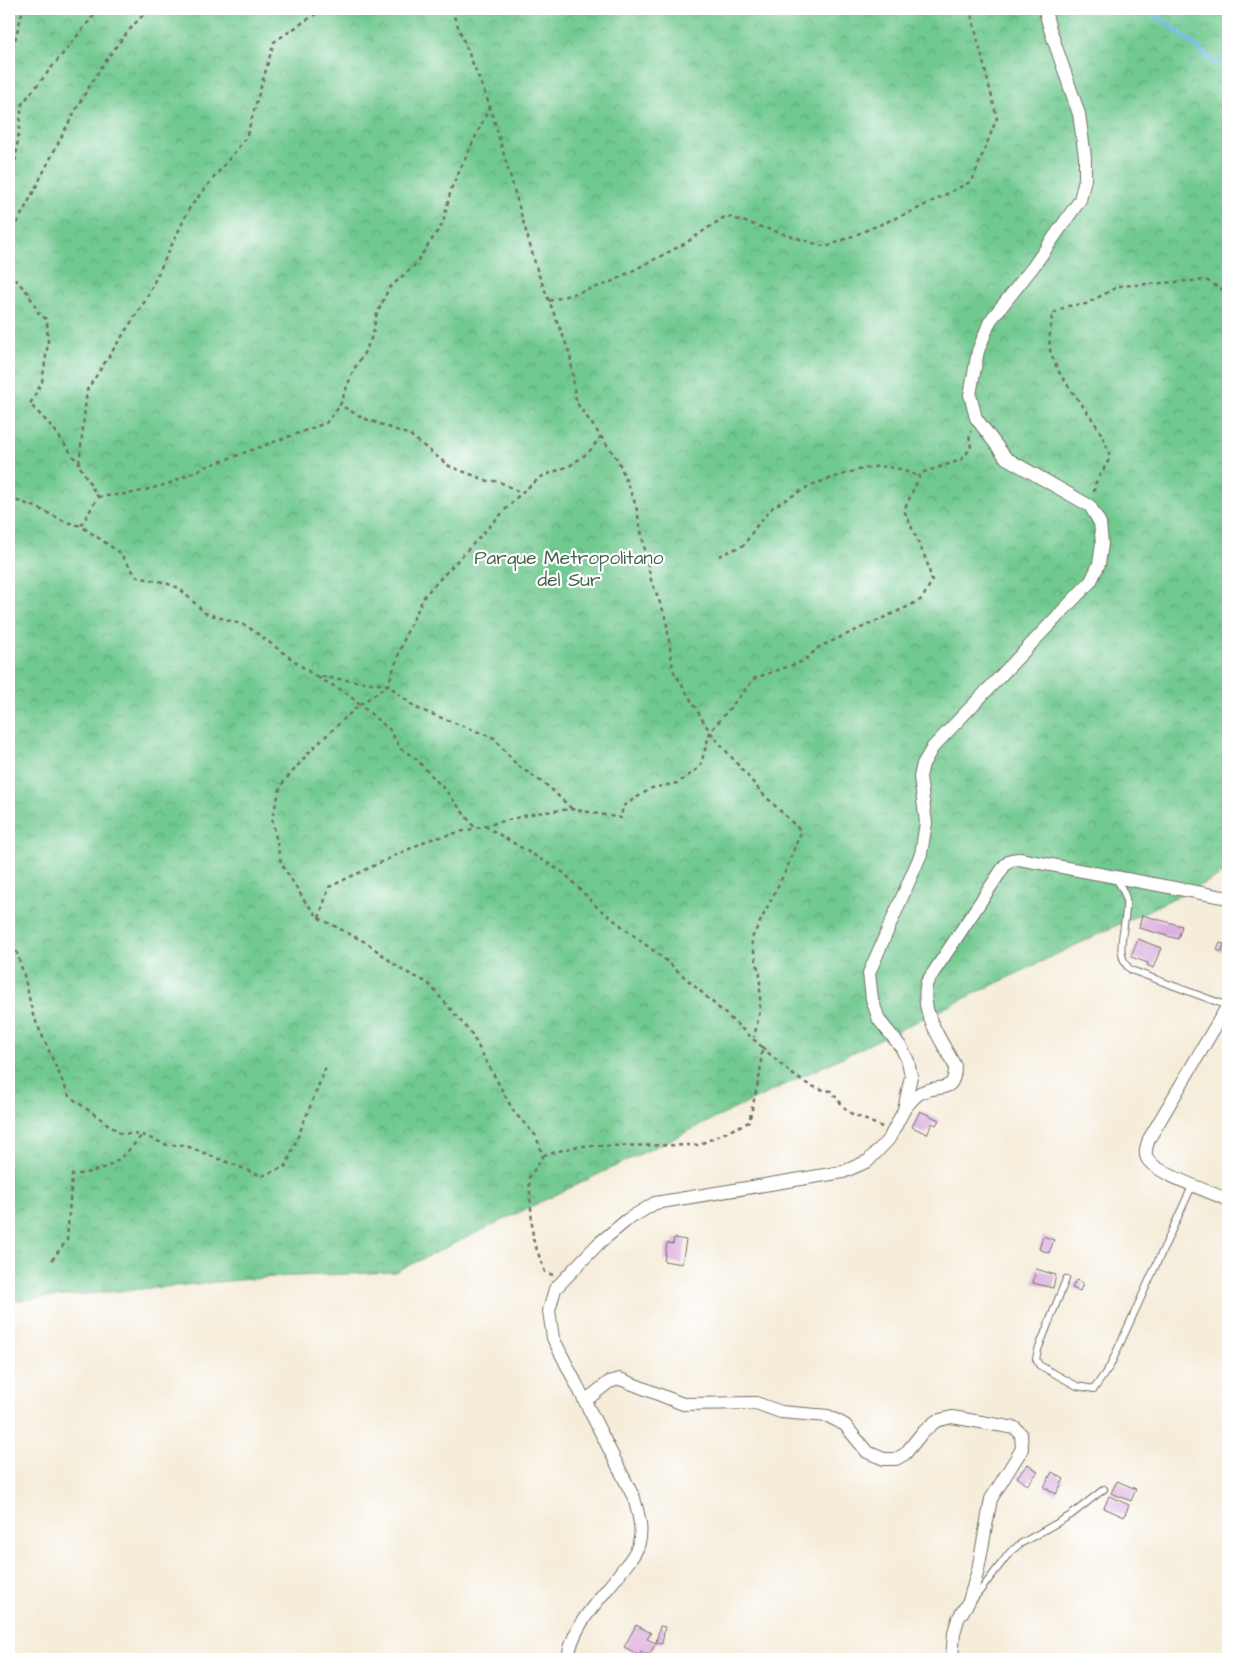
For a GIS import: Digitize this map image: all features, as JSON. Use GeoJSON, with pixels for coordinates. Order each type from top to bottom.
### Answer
{"type":"FeatureCollection","features":[{"type":"Feature","properties":{"kind":"street"},"geometry":{"type":"LineString","coordinates":[[904,1110],[911,1076],[908,1061],[901,1047],[879,1020],[872,999],[869,973],[921,854],[926,823],[920,788],[923,764],[933,747],[1091,580],[1099,564],[1102,544],[1100,523],[1090,506],[1006,458],[976,418],[970,395],[978,351],[990,321],[1033,267],[1080,200],[1085,179],[1085,157],[1079,114],[1050,29],[1046,15],[1048,9]]}},
{"type":"Feature","properties":{"kind":"street"},"geometry":{"type":"LineString","coordinates":[[568,1659],[576,1633],[584,1618],[607,1591],[639,1544],[640,1521],[634,1498],[553,1338],[549,1311],[553,1294],[564,1278],[620,1226],[655,1203],[843,1172],[868,1161],[889,1139],[904,1110],[920,1092],[943,1088],[951,1084],[955,1075],[955,1066],[926,1011],[924,995],[926,982],[1005,865],[1011,860],[1019,859],[1228,898]]}},
{"type":"Feature","properties":{"kind":"street"},"geometry":{"type":"LineString","coordinates":[[1228,1006],[1149,1139],[1146,1152],[1150,1164],[1228,1200]]}},
{"type":"Feature","properties":{"kind":"street"},"geometry":{"type":"LineString","coordinates":[[585,1401],[609,1382],[620,1379],[683,1404],[756,1403],[780,1412],[828,1416],[845,1425],[867,1452],[884,1459],[896,1459],[905,1454],[922,1433],[936,1422],[952,1418],[1015,1428],[1021,1434],[1022,1449],[991,1498],[978,1570],[968,1601],[958,1619],[954,1633],[952,1659]]}},
{"type":"Feature","properties":{"kind":"lane"},"geometry":{"type":"LineString","coordinates":[[1116,877],[1126,898],[1121,956],[1125,965],[1131,970],[1228,1006]]}},
{"type":"Feature","properties":{"kind":"lane"},"geometry":{"type":"LineString","coordinates":[[1066,1279],[1036,1359],[1039,1365],[1077,1386],[1094,1389],[1110,1366],[1193,1184]]}},
{"type":"Feature","properties":{"kind":"lane"},"geometry":{"type":"LineString","coordinates":[[958,1619],[1010,1552],[1020,1544],[1071,1515],[1104,1489]]}},
{"type":"Feature","properties":{"kind":"path"},"geometry":{"type":"LineString","coordinates":[[9,64],[23,9]]}},
{"type":"Feature","properties":{"kind":"path"},"geometry":{"type":"LineString","coordinates":[[9,176],[15,164],[22,104],[99,9]]}},
{"type":"Feature","properties":{"kind":"path"},"geometry":{"type":"LineString","coordinates":[[9,237],[62,136],[103,66],[127,31],[149,9]]}},
{"type":"Feature","properties":{"kind":"path"},"geometry":{"type":"LineString","coordinates":[[80,465],[87,390],[92,380],[99,373],[145,301],[190,207],[246,138],[274,42],[323,9]]}},
{"type":"Feature","properties":{"kind":"path"},"geometry":{"type":"LineString","coordinates":[[451,9],[490,106],[538,273],[570,354],[576,402],[618,460],[636,506],[651,580],[666,618],[674,670],[710,732],[762,793],[801,831],[786,870],[751,940],[760,975],[760,1011],[754,1037]]}},
{"type":"Feature","properties":{"kind":"path"},"geometry":{"type":"LineString","coordinates":[[549,302],[607,284],[684,244],[726,216],[826,247],[916,210],[972,182],[997,118],[970,9]]}},
{"type":"Feature","properties":{"kind":"path"},"geometry":{"type":"LineString","coordinates":[[98,497],[134,493],[168,484],[206,467],[326,423],[340,405],[353,371],[366,350],[373,334],[376,316],[389,288],[414,266],[443,223],[451,189],[490,106]]}},
{"type":"Feature","properties":{"kind":"path"},"geometry":{"type":"LineString","coordinates":[[9,273],[28,293],[38,312],[47,320],[48,343],[42,382],[30,404],[53,428],[80,465],[98,497]]}},
{"type":"Feature","properties":{"kind":"path"},"geometry":{"type":"LineString","coordinates":[[1090,506],[1096,484],[1110,458],[1101,429],[1071,390],[1050,352],[1052,314],[1067,306],[1086,304],[1119,286],[1206,280],[1228,292]]}},
{"type":"Feature","properties":{"kind":"path"},"geometry":{"type":"LineString","coordinates":[[340,405],[363,418],[410,435],[449,466],[488,481],[498,481],[521,493]]}},
{"type":"Feature","properties":{"kind":"path"},"geometry":{"type":"LineString","coordinates":[[319,918],[329,887],[428,840],[536,813],[572,809],[621,818],[623,806],[652,788],[678,783],[700,767],[710,732],[755,678],[804,661],[819,647],[908,608],[922,599],[932,580],[927,562],[904,510],[921,473],[961,460],[971,448],[969,435],[976,418]]}},
{"type":"Feature","properties":{"kind":"path"},"geometry":{"type":"LineString","coordinates":[[544,1156],[536,1136],[514,1112],[471,1033],[428,983],[402,970],[367,942],[319,918],[304,900],[281,863],[272,818],[281,785],[311,750],[358,706],[388,685],[406,634],[425,595],[521,493],[541,477],[571,465],[590,452],[601,436]]}},
{"type":"Feature","properties":{"kind":"path"},"geometry":{"type":"LineString","coordinates":[[719,556],[744,545],[755,528],[773,507],[811,485],[857,470],[880,466],[900,469],[919,476]]}},
{"type":"Feature","properties":{"kind":"path"},"geometry":{"type":"LineString","coordinates":[[81,526],[98,497]]}},
{"type":"Feature","properties":{"kind":"path"},"geometry":{"type":"LineString","coordinates":[[9,498],[36,507],[66,522],[81,526],[119,552],[137,577],[164,582],[179,588],[205,613],[247,626],[315,676],[345,692],[358,706],[390,730],[402,749],[414,757],[447,792],[475,828]]}},
{"type":"Feature","properties":{"kind":"path"},"geometry":{"type":"LineString","coordinates":[[315,676],[388,685],[416,708],[494,738],[517,765],[549,787],[572,809]]}},
{"type":"Feature","properties":{"kind":"path"},"geometry":{"type":"LineString","coordinates":[[486,826],[564,873],[596,907],[668,962],[716,1008],[754,1037],[762,1047],[802,1082],[821,1090],[831,1091],[848,1112],[893,1131]]}},
{"type":"Feature","properties":{"kind":"path"},"geometry":{"type":"LineString","coordinates":[[9,928],[24,975],[33,1015],[69,1096],[120,1132],[142,1135],[167,1144],[184,1145],[262,1176],[286,1166],[326,1067]]}},
{"type":"Feature","properties":{"kind":"path"},"geometry":{"type":"LineString","coordinates":[[564,1278],[545,1272],[533,1239],[529,1178],[544,1156],[578,1146],[698,1144],[749,1122],[760,1074],[762,1047]]}},
{"type":"Feature","properties":{"kind":"path"},"geometry":{"type":"LineString","coordinates":[[52,1260],[67,1240],[72,1175],[98,1172],[123,1158],[142,1135]]}},
{"type":"Feature","properties":{"kind":"green space","name":"Parque Metropolitano del Sur"},"geometry":{"type":"Polygon","coordinates":[[[9,9],[1228,9],[1228,872],[395,1272],[273,1277],[9,1301],[9,9]]]}},
{"type":"Feature","properties":{"kind":"building"},"geometry":{"type":"Polygon","coordinates":[[[1142,915],[1182,926],[1178,939],[1139,928],[1142,915]]]}},
{"type":"Feature","properties":{"kind":"building"},"geometry":{"type":"Polygon","coordinates":[[[1138,939],[1161,948],[1153,968],[1147,965],[1148,963],[1131,957],[1138,939]]]}},
{"type":"Feature","properties":{"kind":"building"},"geometry":{"type":"Polygon","coordinates":[[[1220,943],[1224,944],[1222,952],[1217,950],[1220,943]]]}},
{"type":"Feature","properties":{"kind":"building"},"geometry":{"type":"Polygon","coordinates":[[[920,1111],[939,1120],[936,1125],[932,1123],[927,1134],[912,1127],[920,1111]]]}},
{"type":"Feature","properties":{"kind":"building"},"geometry":{"type":"Polygon","coordinates":[[[1043,1236],[1054,1240],[1049,1253],[1039,1249],[1043,1236]]]}},
{"type":"Feature","properties":{"kind":"building"},"geometry":{"type":"Polygon","coordinates":[[[674,1238],[686,1240],[682,1264],[664,1261],[667,1243],[673,1244],[674,1238]]]}},
{"type":"Feature","properties":{"kind":"building"},"geometry":{"type":"Polygon","coordinates":[[[1036,1269],[1056,1275],[1053,1288],[1033,1283],[1036,1269]]]}},
{"type":"Feature","properties":{"kind":"building"},"geometry":{"type":"Polygon","coordinates":[[[1076,1280],[1083,1283],[1080,1291],[1072,1288],[1076,1280]]]}},
{"type":"Feature","properties":{"kind":"building"},"geometry":{"type":"Polygon","coordinates":[[[1028,1464],[1038,1472],[1027,1485],[1017,1477],[1028,1464]]]}},
{"type":"Feature","properties":{"kind":"building"},"geometry":{"type":"Polygon","coordinates":[[[1052,1472],[1064,1479],[1056,1494],[1044,1487],[1052,1472]]]}},
{"type":"Feature","properties":{"kind":"building"},"geometry":{"type":"Polygon","coordinates":[[[1117,1481],[1136,1489],[1131,1501],[1111,1493],[1117,1481]]]}},
{"type":"Feature","properties":{"kind":"building"},"geometry":{"type":"Polygon","coordinates":[[[1109,1496],[1129,1505],[1124,1517],[1104,1508],[1109,1496]]]}},
{"type":"Feature","properties":{"kind":"building"},"geometry":{"type":"Polygon","coordinates":[[[636,1625],[651,1633],[647,1639],[656,1643],[649,1655],[641,1651],[639,1655],[624,1647],[636,1625]]]}},
{"type":"Feature","properties":{"kind":"building"},"geometry":{"type":"Polygon","coordinates":[[[660,1626],[665,1627],[662,1644],[656,1642],[660,1626]]]}},
{"type":"Feature","properties":{"kind":"waterway"},"geometry":{"type":"LineString","coordinates":[[1145,9],[1175,29],[1210,59],[1228,68]]}}]}
